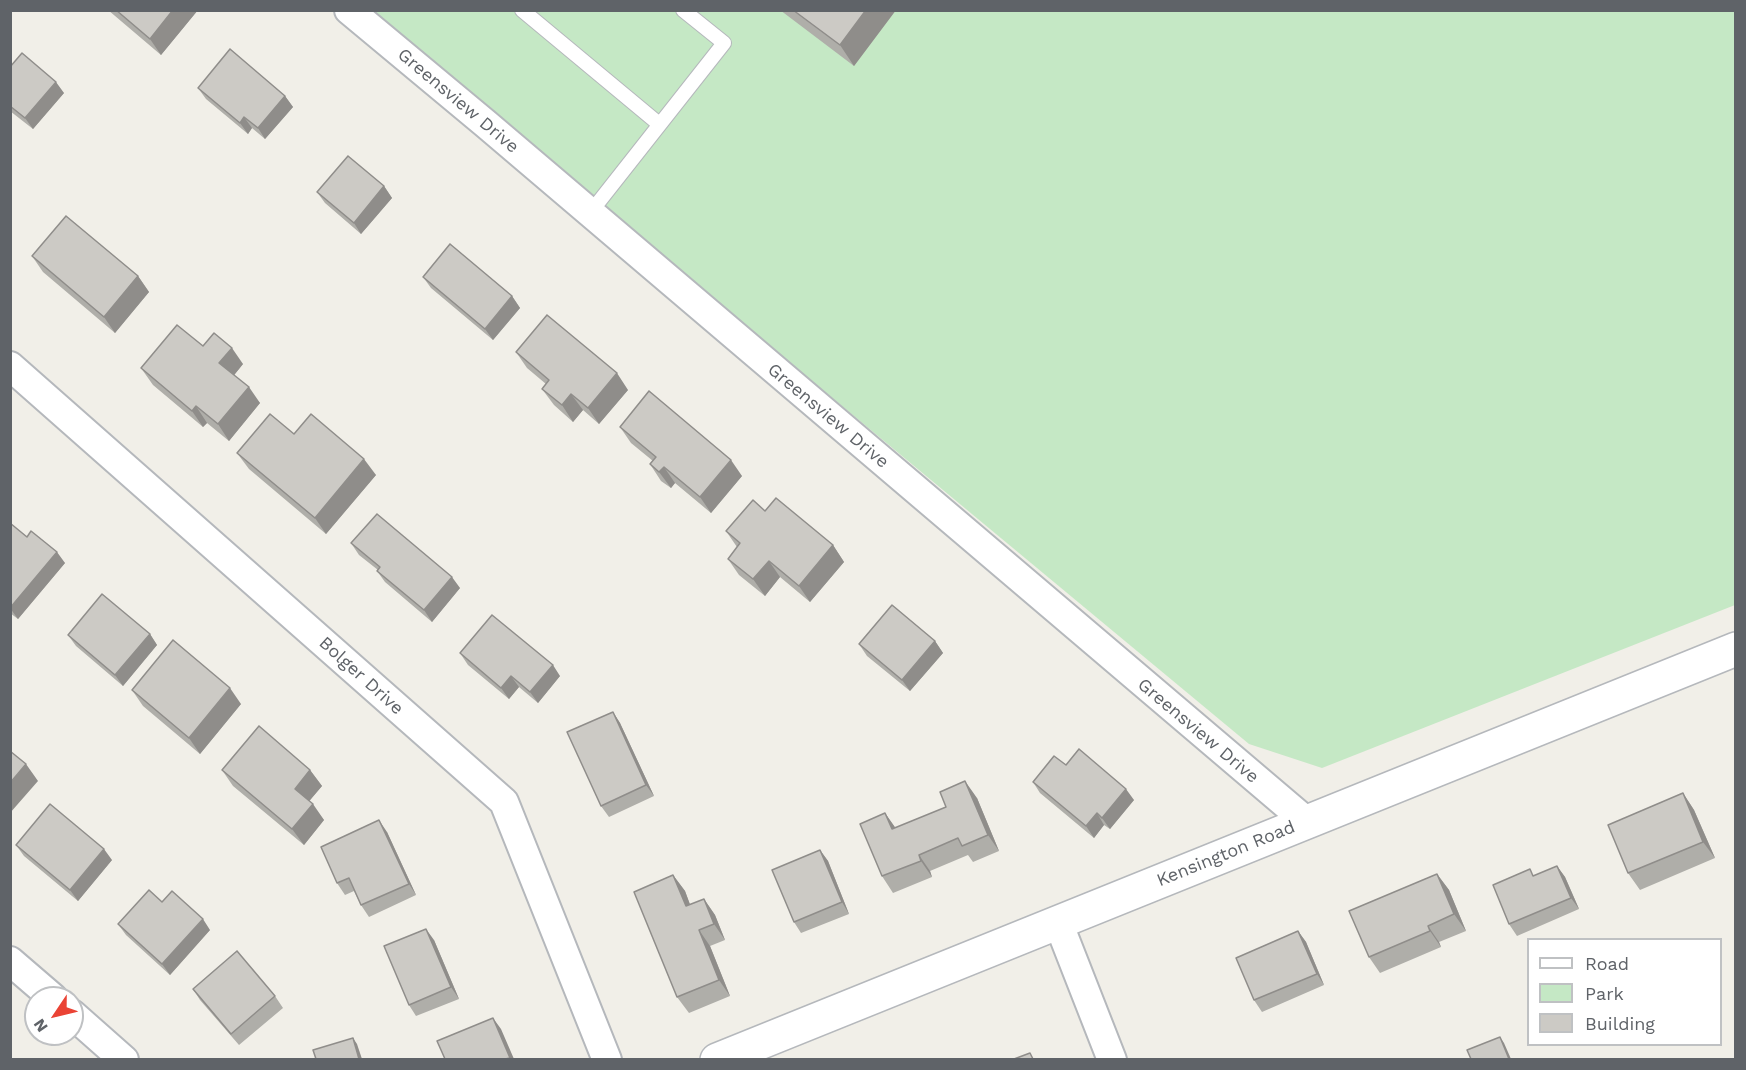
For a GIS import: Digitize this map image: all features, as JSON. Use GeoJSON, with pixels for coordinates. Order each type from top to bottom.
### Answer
{"type":"FeatureCollection","features":[{"type":"Feature","properties":{"kind":"street","name":"Greensview Drive"},"geometry":{"type":"LineString","coordinates":[[349,10],[1306,822]]}},
{"type":"Feature","properties":{"kind":"street","name":"Bolger Drive"},"geometry":{"type":"LineString","coordinates":[[10,366],[504,802],[607,1059]]}},
{"type":"Feature","properties":{"kind":"street","name":"Kensington Road"},"geometry":{"type":"LineString","coordinates":[[717,1059],[1736,649]]}},
{"type":"Feature","properties":{"kind":"street"},"geometry":{"type":"LineString","coordinates":[[1058,922],[1112,1059]]}},
{"type":"Feature","properties":{"kind":"street"},"geometry":{"type":"LineString","coordinates":[[10,961],[39,986]]}},
{"type":"Feature","properties":{"kind":"street"},"geometry":{"type":"LineString","coordinates":[[84,1024],[124,1059]]}},
{"type":"Feature","properties":{"kind":"lane"},"geometry":{"type":"LineString","coordinates":[[522,10],[659,124]]}},
{"type":"Feature","properties":{"kind":"lane"},"geometry":{"type":"LineString","coordinates":[[590,213],[724,43],[683,10]]}},
{"type":"Feature","properties":{"kind":"green space"},"geometry":{"type":"Polygon","coordinates":[[[366,11],[1735,11],[1735,605],[1322,768],[1249,744],[366,11]]]}},
{"type":"Feature","properties":{"kind":"building"},"geometry":{"type":"Polygon","coordinates":[[[116,10],[173,10],[150,39],[116,10]]]}},
{"type":"Feature","properties":{"kind":"building"},"geometry":{"type":"Polygon","coordinates":[[[793,10],[866,10],[840,45],[793,10]]]}},
{"type":"Feature","properties":{"kind":"building"},"geometry":{"type":"Polygon","coordinates":[[[230,49],[285,96],[258,128],[244,117],[240,123],[198,88],[230,49]]]}},
{"type":"Feature","properties":{"kind":"building"},"geometry":{"type":"Polygon","coordinates":[[[22,53],[56,82],[25,118],[10,106],[10,67],[22,53]]]}},
{"type":"Feature","properties":{"kind":"building"},"geometry":{"type":"Polygon","coordinates":[[[348,156],[384,186],[354,223],[317,192],[348,156]]]}},
{"type":"Feature","properties":{"kind":"building"},"geometry":{"type":"Polygon","coordinates":[[[66,216],[138,276],[104,317],[32,256],[66,216]]]}},
{"type":"Feature","properties":{"kind":"building"},"geometry":{"type":"Polygon","coordinates":[[[450,244],[512,296],[485,329],[423,277],[450,244]]]}},
{"type":"Feature","properties":{"kind":"building"},"geometry":{"type":"Polygon","coordinates":[[[547,315],[617,373],[588,408],[571,394],[562,405],[542,389],[549,380],[516,352],[547,315]]]}},
{"type":"Feature","properties":{"kind":"building"},"geometry":{"type":"Polygon","coordinates":[[[177,325],[203,346],[214,333],[232,348],[219,363],[249,387],[218,424],[196,406],[192,411],[141,368],[177,325]]]}},
{"type":"Feature","properties":{"kind":"building"},"geometry":{"type":"Polygon","coordinates":[[[649,391],[731,460],[700,497],[664,467],[659,472],[650,464],[656,457],[620,427],[649,391]]]}},
{"type":"Feature","properties":{"kind":"building"},"geometry":{"type":"Polygon","coordinates":[[[270,414],[294,434],[311,414],[364,459],[315,518],[237,453],[270,414]]]}},
{"type":"Feature","properties":{"kind":"building"},"geometry":{"type":"Polygon","coordinates":[[[776,498],[833,545],[799,586],[769,561],[753,579],[728,559],[740,543],[726,531],[753,500],[765,511],[776,498]]]}},
{"type":"Feature","properties":{"kind":"building"},"geometry":{"type":"Polygon","coordinates":[[[377,514],[452,577],[424,610],[377,571],[380,567],[351,543],[377,514]]]}},
{"type":"Feature","properties":{"kind":"building"},"geometry":{"type":"Polygon","coordinates":[[[10,523],[27,537],[31,531],[57,552],[10,608],[10,523]]]}},
{"type":"Feature","properties":{"kind":"building"},"geometry":{"type":"Polygon","coordinates":[[[102,594],[150,634],[115,675],[68,635],[102,594]]]}},
{"type":"Feature","properties":{"kind":"building"},"geometry":{"type":"Polygon","coordinates":[[[892,605],[935,641],[902,680],[859,644],[892,605]]]}},
{"type":"Feature","properties":{"kind":"building"},"geometry":{"type":"Polygon","coordinates":[[[492,615],[553,665],[530,692],[511,676],[501,688],[460,653],[492,615]]]}},
{"type":"Feature","properties":{"kind":"building"},"geometry":{"type":"Polygon","coordinates":[[[173,640],[230,688],[189,738],[132,690],[173,640]]]}},
{"type":"Feature","properties":{"kind":"building"},"geometry":{"type":"Polygon","coordinates":[[[613,712],[646,785],[601,806],[567,732],[613,712]]]}},
{"type":"Feature","properties":{"kind":"building"},"geometry":{"type":"Polygon","coordinates":[[[259,726],[310,770],[295,789],[313,804],[292,829],[222,770],[259,726]]]}},
{"type":"Feature","properties":{"kind":"building"},"geometry":{"type":"Polygon","coordinates":[[[1079,749],[1126,789],[1102,818],[1097,813],[1086,826],[1033,782],[1054,756],[1066,765],[1079,749]]]}},
{"type":"Feature","properties":{"kind":"building"},"geometry":{"type":"Polygon","coordinates":[[[10,751],[26,764],[10,783],[10,751]]]}},
{"type":"Feature","properties":{"kind":"building"},"geometry":{"type":"Polygon","coordinates":[[[965,781],[988,835],[962,846],[958,838],[919,855],[921,861],[882,876],[860,824],[885,813],[892,829],[946,807],[940,792],[965,781]]]}},
{"type":"Feature","properties":{"kind":"building"},"geometry":{"type":"Polygon","coordinates":[[[1683,793],[1703,842],[1628,873],[1608,825],[1683,793]]]}},
{"type":"Feature","properties":{"kind":"building"},"geometry":{"type":"Polygon","coordinates":[[[50,804],[104,849],[70,890],[16,845],[50,804]]]}},
{"type":"Feature","properties":{"kind":"building"},"geometry":{"type":"Polygon","coordinates":[[[379,820],[409,884],[361,905],[349,878],[337,883],[321,847],[379,820]]]}},
{"type":"Feature","properties":{"kind":"building"},"geometry":{"type":"Polygon","coordinates":[[[820,850],[842,902],[794,922],[772,870],[820,850]]]}},
{"type":"Feature","properties":{"kind":"building"},"geometry":{"type":"Polygon","coordinates":[[[1557,866],[1571,898],[1509,924],[1493,885],[1530,869],[1533,876],[1557,866]]]}},
{"type":"Feature","properties":{"kind":"building"},"geometry":{"type":"Polygon","coordinates":[[[1437,874],[1454,914],[1428,926],[1430,931],[1369,957],[1349,911],[1437,874]]]}},
{"type":"Feature","properties":{"kind":"building"},"geometry":{"type":"Polygon","coordinates":[[[673,875],[686,906],[704,899],[714,924],[699,930],[719,980],[677,997],[634,892],[673,875]]]}},
{"type":"Feature","properties":{"kind":"building"},"geometry":{"type":"Polygon","coordinates":[[[149,890],[162,902],[172,891],[203,919],[162,964],[118,924],[149,890]]]}},
{"type":"Feature","properties":{"kind":"building"},"geometry":{"type":"Polygon","coordinates":[[[426,929],[451,987],[409,1005],[384,946],[426,929]]]}},
{"type":"Feature","properties":{"kind":"building"},"geometry":{"type":"Polygon","coordinates":[[[1298,931],[1317,974],[1254,1000],[1236,958],[1298,931]]]}},
{"type":"Feature","properties":{"kind":"building"},"geometry":{"type":"Polygon","coordinates":[[[237,951],[275,996],[231,1034],[193,989],[237,951]]]}},
{"type":"Feature","properties":{"kind":"building"},"geometry":{"type":"Polygon","coordinates":[[[493,1018],[510,1058],[445,1059],[437,1041],[493,1018]]]}},
{"type":"Feature","properties":{"kind":"building"},"geometry":{"type":"Polygon","coordinates":[[[1500,1037],[1509,1059],[1471,1059],[1467,1050],[1500,1037]]]}},
{"type":"Feature","properties":{"kind":"building"},"geometry":{"type":"Polygon","coordinates":[[[353,1038],[359,1059],[316,1059],[313,1050],[353,1038]]]}},
{"type":"Feature","properties":{"kind":"building"},"geometry":{"type":"Polygon","coordinates":[[[1030,1053],[1033,1059],[1014,1059],[1030,1053]]]}}]}
